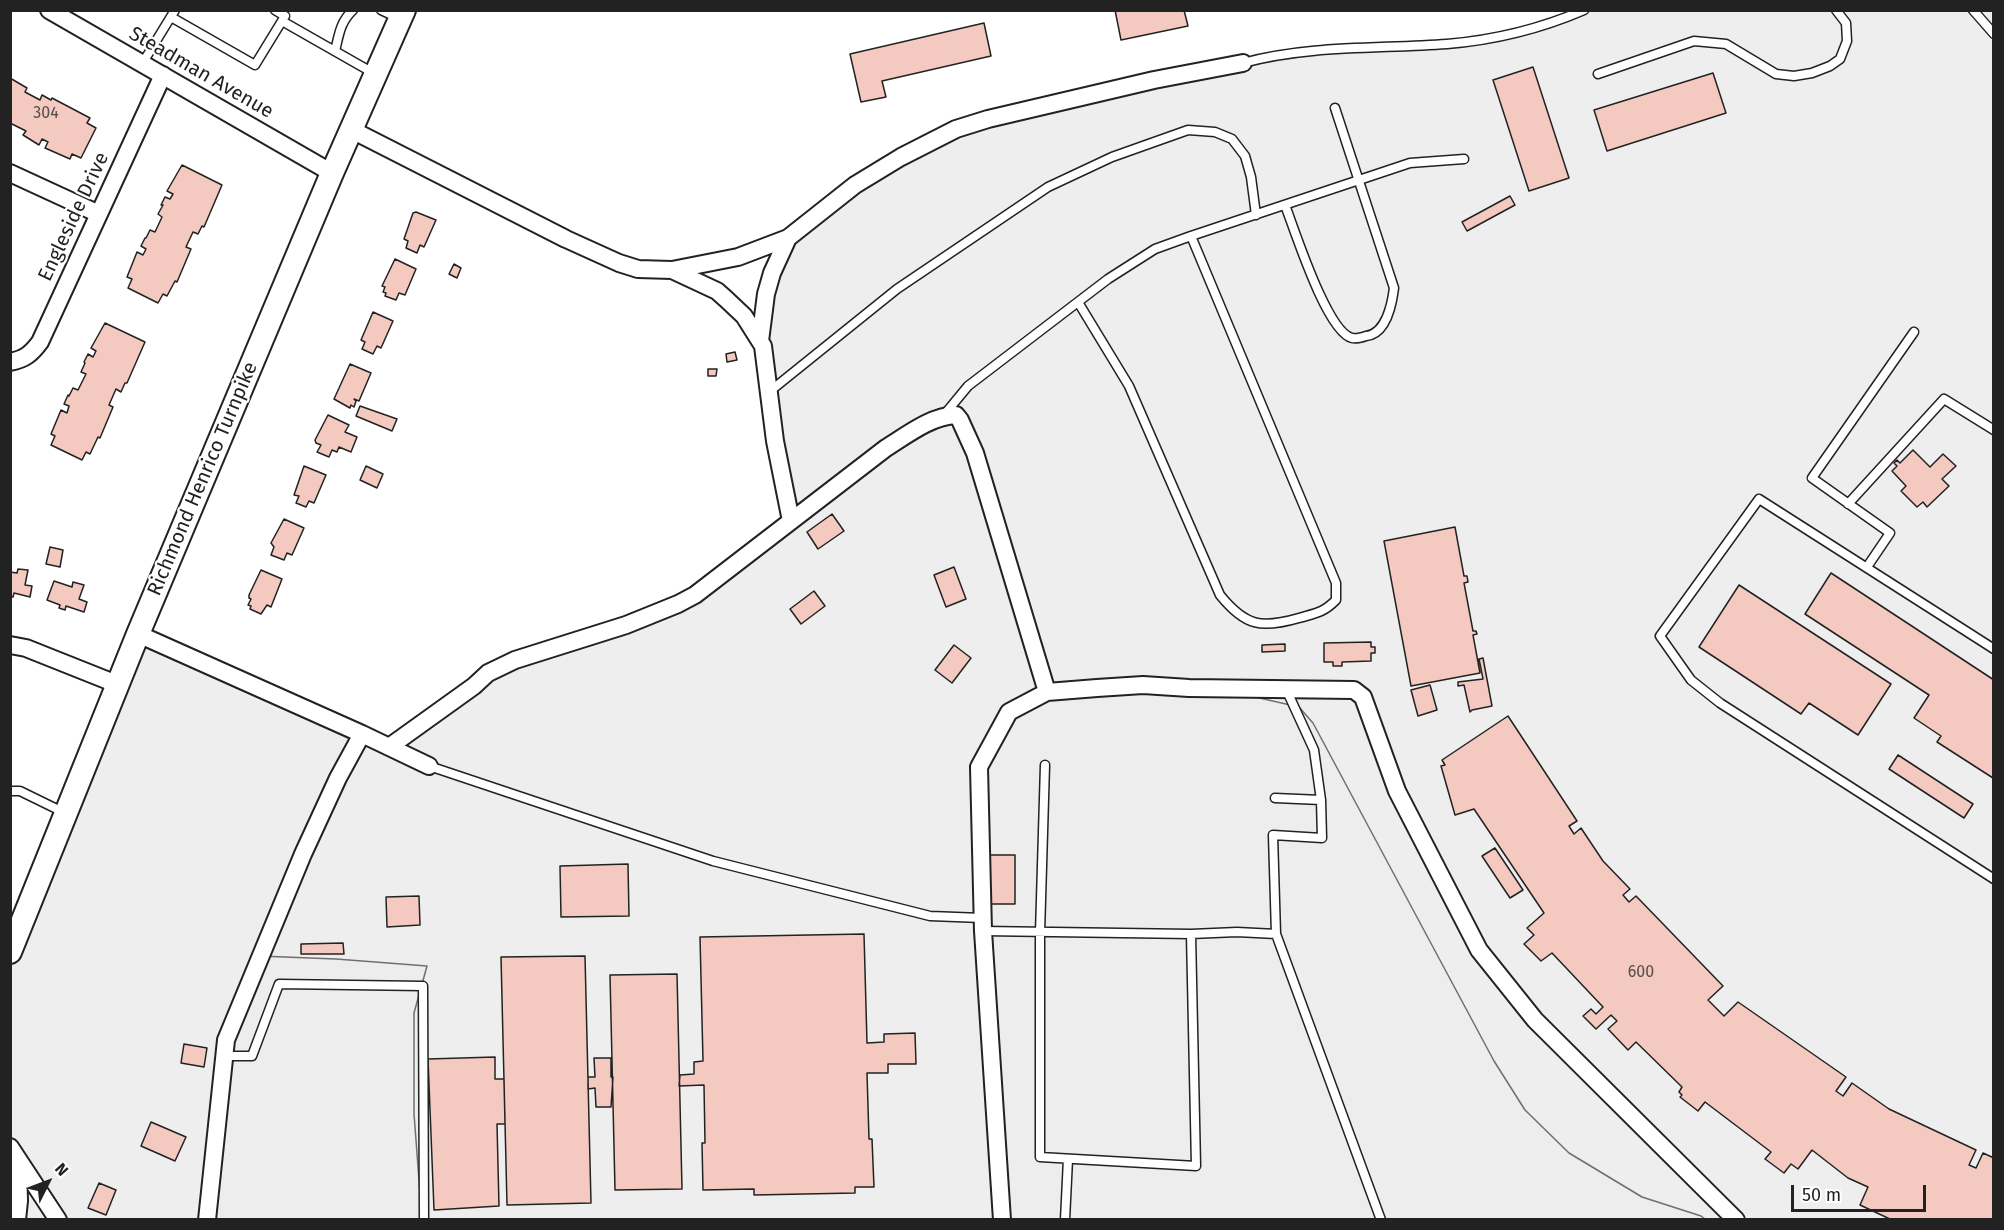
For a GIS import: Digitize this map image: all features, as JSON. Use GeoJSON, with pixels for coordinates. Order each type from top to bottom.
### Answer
{"type":"FeatureCollection","features":[{"type":"Feature","properties":{"kind":"main road","name":"Richmond Henrico Turnpike"},"geometry":{"type":"LineString","coordinates":[[10,952],[138,634],[332,172],[376,74],[395,13]]}},
{"type":"Feature","properties":{"kind":"street","name":"Steadman Avenue"},"geometry":{"type":"LineString","coordinates":[[49,10],[332,172]]}},
{"type":"Feature","properties":{"kind":"street"},"geometry":{"type":"LineString","coordinates":[[352,130],[566,239],[619,263],[638,269],[672,270],[738,257],[788,238],[855,184],[956,129],[988,119],[1154,80],[1243,63]]}},
{"type":"Feature","properties":{"kind":"street","name":"Engleside Drive"},"geometry":{"type":"LineString","coordinates":[[10,362],[32,353],[40,342],[163,75]]}},
{"type":"Feature","properties":{"kind":"street"},"geometry":{"type":"LineString","coordinates":[[10,173],[99,214]]}},
{"type":"Feature","properties":{"kind":"street"},"geometry":{"type":"LineString","coordinates":[[788,238],[772,273],[766,294],[760,341],[770,392],[775,441],[791,521]]}},
{"type":"Feature","properties":{"kind":"street"},"geometry":{"type":"LineString","coordinates":[[672,270],[717,291],[726,298],[744,316],[760,341]]}},
{"type":"Feature","properties":{"kind":"street"},"geometry":{"type":"LineString","coordinates":[[389,747],[488,673],[515,660],[626,625],[694,595],[886,448],[944,415],[956,415],[975,453],[1047,692]]}},
{"type":"Feature","properties":{"kind":"street"},"geometry":{"type":"LineString","coordinates":[[138,634],[429,766]]}},
{"type":"Feature","properties":{"kind":"street"},"geometry":{"type":"LineString","coordinates":[[10,645],[26,648],[118,685]]}},
{"type":"Feature","properties":{"kind":"street"},"geometry":{"type":"LineString","coordinates":[[1002,1220],[982,924],[979,767],[1009,712],[1047,692],[1143,685],[1354,690],[1363,697],[1396,791],[1479,950],[1535,1020],[1736,1220]]}},
{"type":"Feature","properties":{"kind":"street"},"geometry":{"type":"LineString","coordinates":[[207,1220],[225,1040],[294,874],[338,778],[362,734]]}},
{"type":"Feature","properties":{"kind":"street"},"geometry":{"type":"LineString","coordinates":[[14,1154],[19,1201],[17,1220]]}},
{"type":"Feature","properties":{"kind":"street"},"geometry":{"type":"LineString","coordinates":[[14,1154],[58,1220]]}},
{"type":"Feature","properties":{"kind":"street"},"geometry":{"type":"LineString","coordinates":[[10,1183],[19,1201]]}},
{"type":"Feature","properties":{"kind":"lane"},"geometry":{"type":"LineString","coordinates":[[142,64],[173,14],[255,65],[285,16],[275,10]]}},
{"type":"Feature","properties":{"kind":"lane"},"geometry":{"type":"LineString","coordinates":[[335,51],[341,27],[353,10]]}},
{"type":"Feature","properties":{"kind":"lane"},"geometry":{"type":"LineString","coordinates":[[1243,63],[1271,55],[1369,47],[1449,44],[1504,36],[1538,28],[1584,10]]}},
{"type":"Feature","properties":{"kind":"lane"},"geometry":{"type":"LineString","coordinates":[[1598,74],[1694,40],[1726,44],[1776,74],[1794,76],[1812,73],[1840,59],[1847,41],[1846,23],[1836,10]]}},
{"type":"Feature","properties":{"kind":"lane"},"geometry":{"type":"LineString","coordinates":[[1973,10],[1994,34]]}},
{"type":"Feature","properties":{"kind":"lane"},"geometry":{"type":"LineString","coordinates":[[282,21],[376,74]]}},
{"type":"Feature","properties":{"kind":"lane"},"geometry":{"type":"LineString","coordinates":[[1285,205],[1322,301],[1339,329],[1352,338],[1371,336],[1382,325],[1391,310],[1394,288],[1335,108]]}},
{"type":"Feature","properties":{"kind":"lane"},"geometry":{"type":"LineString","coordinates":[[770,392],[897,289],[1048,187],[1112,157],[1188,130],[1215,132],[1232,139],[1245,156],[1251,177],[1256,214]]}},
{"type":"Feature","properties":{"kind":"lane"},"geometry":{"type":"LineString","coordinates":[[944,415],[968,386],[1108,279],[1155,249],[1410,163],[1464,159]]}},
{"type":"Feature","properties":{"kind":"lane"},"geometry":{"type":"LineString","coordinates":[[1078,302],[1129,386],[1220,595],[1234,612],[1251,621],[1273,626],[1325,611],[1336,600],[1336,583],[1191,236]]}},
{"type":"Feature","properties":{"kind":"lane"},"geometry":{"type":"LineString","coordinates":[[1867,567],[1890,533],[1812,478],[1914,332]]}},
{"type":"Feature","properties":{"kind":"lane"},"geometry":{"type":"LineString","coordinates":[[1848,504],[1944,399],[1994,430]]}},
{"type":"Feature","properties":{"kind":"lane"},"geometry":{"type":"LineString","coordinates":[[1994,649],[1759,499],[1660,636],[1691,680],[1720,703],[1994,879]]}},
{"type":"Feature","properties":{"kind":"lane"},"geometry":{"type":"LineString","coordinates":[[1286,689],[1314,750],[1321,800],[1322,838],[1273,835],[1276,934],[1381,1220]]}},
{"type":"Feature","properties":{"kind":"lane"},"geometry":{"type":"LineString","coordinates":[[1045,765],[1040,933],[1040,1157],[1196,1166],[1191,934]]}},
{"type":"Feature","properties":{"kind":"lane"},"geometry":{"type":"LineString","coordinates":[[429,766],[712,861],[930,916],[1040,933],[1237,932],[1276,934]]}},
{"type":"Feature","properties":{"kind":"lane"},"geometry":{"type":"LineString","coordinates":[[10,791],[20,791],[67,813]]}},
{"type":"Feature","properties":{"kind":"lane"},"geometry":{"type":"LineString","coordinates":[[1275,798],[1321,800]]}},
{"type":"Feature","properties":{"kind":"lane"},"geometry":{"type":"LineString","coordinates":[[224,1056],[252,1056],[279,984],[423,986],[424,1220]]}},
{"type":"Feature","properties":{"kind":"lane"},"geometry":{"type":"LineString","coordinates":[[1065,1220],[1068,1159]]}},
{"type":"Feature","properties":{"kind":"shaded area"},"geometry":{"type":"Polygon","coordinates":[[[1589,11],[1993,11],[1993,1219],[11,1219],[10,952],[138,634],[389,747],[488,673],[678,604],[791,521],[760,341],[788,238],[956,129],[1154,80],[1346,45],[1438,49],[1560,22],[1589,11]]]}},
{"type":"Feature","properties":{"kind":"shaded area"},"geometry":{"type":"Polygon","coordinates":[[[1216,688],[1299,707],[1313,723],[1494,1061],[1525,1110],[1569,1153],[1642,1197],[1705,1219],[1002,1219],[979,767],[1009,712],[1047,692],[1216,688]]]}},
{"type":"Feature","properties":{"kind":"shaded area"},"geometry":{"type":"Polygon","coordinates":[[[259,956],[427,966],[414,1013],[414,1114],[422,1219],[207,1220],[226,1040],[259,956]]]}},
{"type":"Feature","properties":{"kind":"building"},"geometry":{"type":"Polygon","coordinates":[[[1115,10],[1184,10],[1188,26],[1121,40],[1115,10]]]}},
{"type":"Feature","properties":{"kind":"building"},"geometry":{"type":"Polygon","coordinates":[[[984,23],[991,56],[882,81],[886,97],[861,102],[850,54],[984,23]]]}},
{"type":"Feature","properties":{"kind":"building"},"geometry":{"type":"Polygon","coordinates":[[[1533,67],[1569,178],[1529,191],[1493,80],[1533,67]]]}},
{"type":"Feature","properties":{"kind":"building"},"geometry":{"type":"Polygon","coordinates":[[[1713,73],[1726,113],[1607,151],[1594,110],[1713,73]]]}},
{"type":"Feature","properties":{"kind":"building"},"geometry":{"type":"Polygon","coordinates":[[[10,78],[27,88],[25,92],[40,100],[42,95],[51,100],[52,98],[90,118],[87,123],[96,128],[81,158],[72,154],[70,159],[45,148],[48,142],[42,139],[39,145],[23,135],[26,131],[10,123],[10,78]]]}},
{"type":"Feature","properties":{"kind":"building"},"geometry":{"type":"Polygon","coordinates":[[[182,165],[222,185],[204,227],[202,226],[198,234],[193,232],[186,247],[191,249],[177,282],[175,281],[167,296],[163,294],[158,303],[128,288],[132,279],[127,277],[137,252],[143,255],[146,249],[141,246],[145,238],[150,230],[155,232],[162,217],[158,214],[163,205],[161,205],[165,197],[170,199],[173,194],[167,191],[182,165]]]}},
{"type":"Feature","properties":{"kind":"building"},"geometry":{"type":"Polygon","coordinates":[[[1510,196],[1515,205],[1467,231],[1462,222],[1510,196]]]}},
{"type":"Feature","properties":{"kind":"building"},"geometry":{"type":"Polygon","coordinates":[[[416,212],[436,220],[424,247],[420,245],[417,253],[406,248],[408,241],[404,239],[413,213],[416,212]]]}},
{"type":"Feature","properties":{"kind":"building"},"geometry":{"type":"Polygon","coordinates":[[[395,259],[416,269],[405,295],[399,293],[396,300],[385,296],[386,293],[383,292],[385,287],[382,286],[395,259]]]}},
{"type":"Feature","properties":{"kind":"building"},"geometry":{"type":"Polygon","coordinates":[[[454,264],[461,268],[457,278],[449,274],[454,264]]]}},
{"type":"Feature","properties":{"kind":"building"},"geometry":{"type":"Polygon","coordinates":[[[373,312],[393,321],[381,348],[377,346],[373,354],[362,349],[365,342],[361,340],[373,312]]]}},
{"type":"Feature","properties":{"kind":"building"},"geometry":{"type":"Polygon","coordinates":[[[105,323],[145,342],[127,383],[121,392],[116,389],[109,405],[113,407],[100,438],[98,437],[90,454],[86,452],[82,460],[51,445],[55,436],[51,434],[61,410],[67,413],[69,406],[64,404],[68,395],[73,388],[78,390],[86,374],[81,372],[84,362],[88,354],[93,357],[96,351],[91,348],[105,323]]]}},
{"type":"Feature","properties":{"kind":"building"},"geometry":{"type":"Polygon","coordinates":[[[735,352],[737,360],[727,362],[726,354],[735,352]]]}},
{"type":"Feature","properties":{"kind":"building"},"geometry":{"type":"Polygon","coordinates":[[[350,364],[371,373],[359,401],[354,399],[356,401],[354,407],[351,405],[350,408],[334,399],[350,364]]]}},
{"type":"Feature","properties":{"kind":"building"},"geometry":{"type":"Polygon","coordinates":[[[708,369],[717,369],[716,376],[708,376],[708,369]]]}},
{"type":"Feature","properties":{"kind":"building"},"geometry":{"type":"Polygon","coordinates":[[[360,406],[397,419],[392,431],[356,416],[360,406]]]}},
{"type":"Feature","properties":{"kind":"building"},"geometry":{"type":"Polygon","coordinates":[[[328,415],[349,425],[345,432],[357,437],[351,452],[339,447],[337,452],[332,450],[329,457],[317,452],[321,445],[315,440],[328,415]]]}},
{"type":"Feature","properties":{"kind":"building"},"geometry":{"type":"Polygon","coordinates":[[[1913,450],[1930,467],[1943,454],[1956,466],[1942,479],[1949,486],[1927,507],[1923,502],[1917,507],[1901,491],[1906,486],[1892,471],[1897,466],[1894,463],[1897,460],[1900,463],[1913,450]]]}},
{"type":"Feature","properties":{"kind":"building"},"geometry":{"type":"Polygon","coordinates":[[[304,466],[326,475],[314,503],[309,501],[306,507],[296,503],[299,496],[294,495],[304,466]]]}},
{"type":"Feature","properties":{"kind":"building"},"geometry":{"type":"Polygon","coordinates":[[[366,466],[383,474],[377,488],[360,480],[366,466]]]}},
{"type":"Feature","properties":{"kind":"building"},"geometry":{"type":"Polygon","coordinates":[[[832,514],[844,531],[818,549],[807,532],[832,514]]]}},
{"type":"Feature","properties":{"kind":"building"},"geometry":{"type":"Polygon","coordinates":[[[284,519],[304,528],[292,555],[287,553],[284,560],[271,555],[274,547],[271,543],[284,519]]]}},
{"type":"Feature","properties":{"kind":"building"},"geometry":{"type":"Polygon","coordinates":[[[1455,527],[1464,576],[1467,576],[1468,582],[1464,583],[1473,631],[1477,634],[1473,635],[1480,673],[1411,686],[1384,541],[1455,527]]]}},
{"type":"Feature","properties":{"kind":"building"},"geometry":{"type":"Polygon","coordinates":[[[50,547],[63,550],[60,567],[46,564],[50,547]]]}},
{"type":"Feature","properties":{"kind":"building"},"geometry":{"type":"Polygon","coordinates":[[[954,567],[966,599],[946,607],[934,575],[954,567]]]}},
{"type":"Feature","properties":{"kind":"building"},"geometry":{"type":"Polygon","coordinates":[[[18,569],[28,570],[25,585],[32,586],[30,597],[14,593],[13,597],[10,597],[10,572],[17,573],[18,569]]]}},
{"type":"Feature","properties":{"kind":"building"},"geometry":{"type":"Polygon","coordinates":[[[261,570],[282,579],[271,607],[267,605],[261,614],[250,609],[251,606],[248,605],[251,599],[249,595],[261,570]]]}},
{"type":"Feature","properties":{"kind":"building"},"geometry":{"type":"Polygon","coordinates":[[[1831,573],[1994,680],[1993,778],[1937,742],[1941,736],[1914,718],[1929,695],[1805,614],[1831,573]]]}},
{"type":"Feature","properties":{"kind":"building"},"geometry":{"type":"Polygon","coordinates":[[[54,581],[72,587],[73,582],[84,585],[79,599],[87,602],[84,612],[66,606],[65,610],[59,608],[60,605],[47,600],[54,581]]]}},
{"type":"Feature","properties":{"kind":"building"},"geometry":{"type":"Polygon","coordinates":[[[1739,585],[1891,684],[1858,735],[1809,703],[1801,714],[1699,647],[1739,585]]]}},
{"type":"Feature","properties":{"kind":"building"},"geometry":{"type":"Polygon","coordinates":[[[814,591],[825,606],[801,624],[790,609],[814,591]]]}},
{"type":"Feature","properties":{"kind":"building"},"geometry":{"type":"Polygon","coordinates":[[[1371,642],[1371,647],[1375,647],[1375,653],[1371,653],[1371,661],[1342,662],[1342,666],[1333,666],[1333,662],[1324,662],[1324,643],[1371,642]]]}},
{"type":"Feature","properties":{"kind":"building"},"geometry":{"type":"Polygon","coordinates":[[[1285,644],[1285,651],[1262,652],[1262,645],[1285,644]]]}},
{"type":"Feature","properties":{"kind":"building"},"geometry":{"type":"Polygon","coordinates":[[[954,645],[971,658],[952,683],[935,670],[954,645]]]}},
{"type":"Feature","properties":{"kind":"building"},"geometry":{"type":"Polygon","coordinates":[[[1483,658],[1492,706],[1470,712],[1464,685],[1458,686],[1458,682],[1483,679],[1479,659],[1483,658]]]}},
{"type":"Feature","properties":{"kind":"building"},"geometry":{"type":"Polygon","coordinates":[[[1430,685],[1437,710],[1418,716],[1411,690],[1430,685]]]}},
{"type":"Feature","properties":{"kind":"building"},"geometry":{"type":"Polygon","coordinates":[[[1508,716],[1577,821],[1569,826],[1574,834],[1581,828],[1603,861],[1630,889],[1623,895],[1629,902],[1636,896],[1723,986],[1708,1000],[1724,1016],[1738,1002],[1846,1077],[1836,1091],[1843,1096],[1852,1083],[1889,1109],[1976,1150],[1969,1165],[1976,1168],[1983,1153],[1994,1158],[1994,1220],[1892,1220],[1860,1205],[1868,1187],[1848,1178],[1812,1150],[1798,1169],[1791,1164],[1784,1173],[1765,1159],[1771,1152],[1705,1102],[1698,1111],[1680,1097],[1682,1095],[1679,1092],[1682,1087],[1636,1042],[1628,1050],[1608,1029],[1617,1021],[1611,1015],[1596,1029],[1583,1016],[1591,1009],[1596,1014],[1603,1007],[1552,953],[1541,961],[1524,944],[1534,935],[1527,928],[1544,913],[1474,809],[1455,815],[1441,766],[1445,765],[1442,760],[1508,716]]]}},
{"type":"Feature","properties":{"kind":"building"},"geometry":{"type":"Polygon","coordinates":[[[1898,755],[1973,804],[1964,818],[1889,769],[1898,755]]]}},
{"type":"Feature","properties":{"kind":"building"},"geometry":{"type":"Polygon","coordinates":[[[1495,848],[1523,890],[1510,898],[1482,856],[1495,848]]]}},
{"type":"Feature","properties":{"kind":"building"},"geometry":{"type":"Polygon","coordinates":[[[988,855],[1015,855],[1015,904],[987,904],[988,855]]]}},
{"type":"Feature","properties":{"kind":"building"},"geometry":{"type":"Polygon","coordinates":[[[628,864],[629,916],[561,917],[560,866],[628,864]]]}},
{"type":"Feature","properties":{"kind":"building"},"geometry":{"type":"Polygon","coordinates":[[[419,896],[420,925],[387,927],[386,897],[419,896]]]}},
{"type":"Feature","properties":{"kind":"building"},"geometry":{"type":"Polygon","coordinates":[[[864,934],[867,1043],[884,1042],[884,1034],[915,1033],[916,1064],[888,1064],[888,1073],[867,1073],[869,1139],[872,1139],[874,1187],[855,1187],[855,1193],[754,1195],[754,1189],[703,1190],[704,1085],[679,1086],[680,1075],[694,1074],[694,1062],[703,1061],[700,937],[864,934]]]}},
{"type":"Feature","properties":{"kind":"building"},"geometry":{"type":"Polygon","coordinates":[[[343,943],[344,954],[301,954],[301,944],[343,943]]]}},
{"type":"Feature","properties":{"kind":"building"},"geometry":{"type":"Polygon","coordinates":[[[585,956],[591,1203],[507,1205],[501,957],[585,956]]]}},
{"type":"Feature","properties":{"kind":"building"},"geometry":{"type":"Polygon","coordinates":[[[677,974],[682,1189],[615,1190],[610,975],[677,974]]]}},
{"type":"Feature","properties":{"kind":"building"},"geometry":{"type":"Polygon","coordinates":[[[184,1044],[207,1048],[204,1067],[181,1063],[184,1044]]]}},
{"type":"Feature","properties":{"kind":"building"},"geometry":{"type":"Polygon","coordinates":[[[495,1057],[495,1079],[504,1079],[505,1124],[497,1124],[499,1206],[434,1210],[428,1059],[495,1057]]]}},
{"type":"Feature","properties":{"kind":"building"},"geometry":{"type":"Polygon","coordinates":[[[594,1058],[611,1058],[611,1077],[613,1077],[611,1107],[596,1107],[595,1088],[588,1089],[588,1077],[595,1077],[594,1058]]]}},
{"type":"Feature","properties":{"kind":"building"},"geometry":{"type":"Polygon","coordinates":[[[151,1122],[186,1137],[175,1161],[141,1146],[151,1122]]]}},
{"type":"Feature","properties":{"kind":"building"},"geometry":{"type":"Polygon","coordinates":[[[99,1183],[116,1190],[106,1215],[88,1208],[99,1183]]]}}]}
